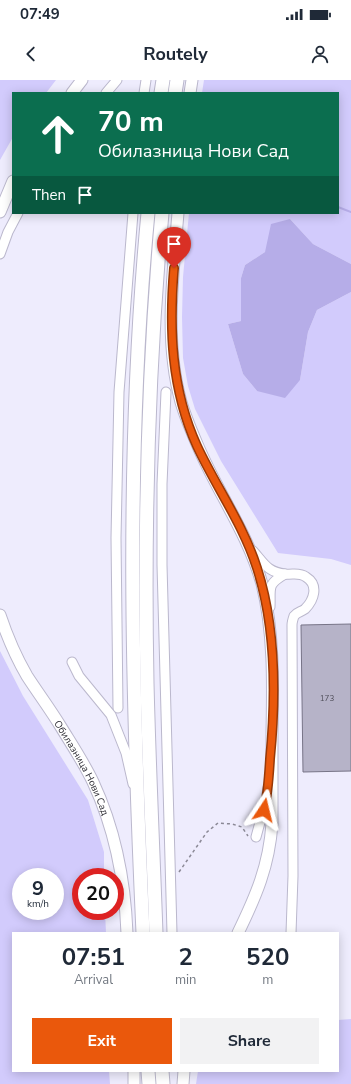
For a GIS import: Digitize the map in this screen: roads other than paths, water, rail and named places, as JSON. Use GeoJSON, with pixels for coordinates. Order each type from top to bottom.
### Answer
{"type":"FeatureCollection","features":[{"type":"Feature","properties":{"kind":"highway"},"geometry":{"type":"LineString","coordinates":[[162,92],[163,80]]}},
{"type":"Feature","properties":{"kind":"highway"},"geometry":{"type":"LineString","coordinates":[[175,92],[177,80]]}},
{"type":"Feature","properties":{"kind":"highway"},"geometry":{"type":"LineString","coordinates":[[143,932],[133,682],[133,470],[136,383],[148,214]]}},
{"type":"Feature","properties":{"kind":"highway"},"geometry":{"type":"LineString","coordinates":[[156,932],[147,683],[146,523],[150,388],[162,214]]}},
{"type":"Feature","properties":{"kind":"highway"},"geometry":{"type":"LineString","coordinates":[[148,1072],[149,1084]]}},
{"type":"Feature","properties":{"kind":"highway"},"geometry":{"type":"LineString","coordinates":[[162,1072],[163,1084]]}},
{"type":"Feature","properties":{"kind":"main road"},"geometry":{"type":"LineString","coordinates":[[73,92],[82,80]]}},
{"type":"Feature","properties":{"kind":"main road"},"geometry":{"type":"LineString","coordinates":[[190,92],[192,80]]}},
{"type":"Feature","properties":{"kind":"main road"},"geometry":{"type":"LineString","coordinates":[[0,212],[12,182]]}},
{"type":"Feature","properties":{"kind":"main road"},"geometry":{"type":"LineString","coordinates":[[178,214],[171,320],[172,348],[181,402],[197,445],[231,509],[250,549],[262,585],[268,616],[273,678],[272,824],[270,846],[267,863],[259,887],[238,932]]}},
{"type":"Feature","properties":{"kind":"main road","name":"Обилазница Нови Сад"},"geometry":{"type":"LineString","coordinates":[[0,615],[9,640],[21,665],[61,726],[93,782],[101,802],[119,862],[126,903],[127,932]]}},
{"type":"Feature","properties":{"kind":"main road"},"geometry":{"type":"LineString","coordinates":[[134,1072],[134,1084]]}},
{"type":"Feature","properties":{"kind":"main road"},"geometry":{"type":"LineString","coordinates":[[183,1084],[184,1072]]}},
{"type":"Feature","properties":{"kind":"lane"},"geometry":{"type":"LineString","coordinates":[[107,92],[117,80]]}},
{"type":"Feature","properties":{"kind":"lane"},"geometry":{"type":"LineString","coordinates":[[144,92],[146,80]]}},
{"type":"Feature","properties":{"kind":"lane"},"geometry":{"type":"LineString","coordinates":[[0,254],[8,232],[17,214]]}},
{"type":"Feature","properties":{"kind":"lane"},"geometry":{"type":"LineString","coordinates":[[118,708],[116,538],[119,392],[133,214]]}},
{"type":"Feature","properties":{"kind":"lane"},"geometry":{"type":"LineString","coordinates":[[166,392],[162,484],[162,565],[169,878],[172,932]]}},
{"type":"Feature","properties":{"kind":"lane"},"geometry":{"type":"LineString","coordinates":[[250,549],[267,568],[286,574],[296,573],[305,576],[312,582],[314,590],[308,605],[294,616],[292,625],[293,876],[290,932]]}},
{"type":"Feature","properties":{"kind":"lane"},"geometry":{"type":"LineString","coordinates":[[268,616],[270,611],[271,585],[277,579],[286,574]]}},
{"type":"Feature","properties":{"kind":"lane"},"geometry":{"type":"LineString","coordinates":[[72,662],[79,676],[111,715],[126,753],[138,805]]}},
{"type":"Feature","properties":{"kind":"lane"},"geometry":{"type":"LineString","coordinates":[[256,837],[266,800],[272,738]]}},
{"type":"Feature","properties":{"kind":"waterway"},"geometry":{"type":"LineString","coordinates":[[339,207],[351,212]]}}]}
